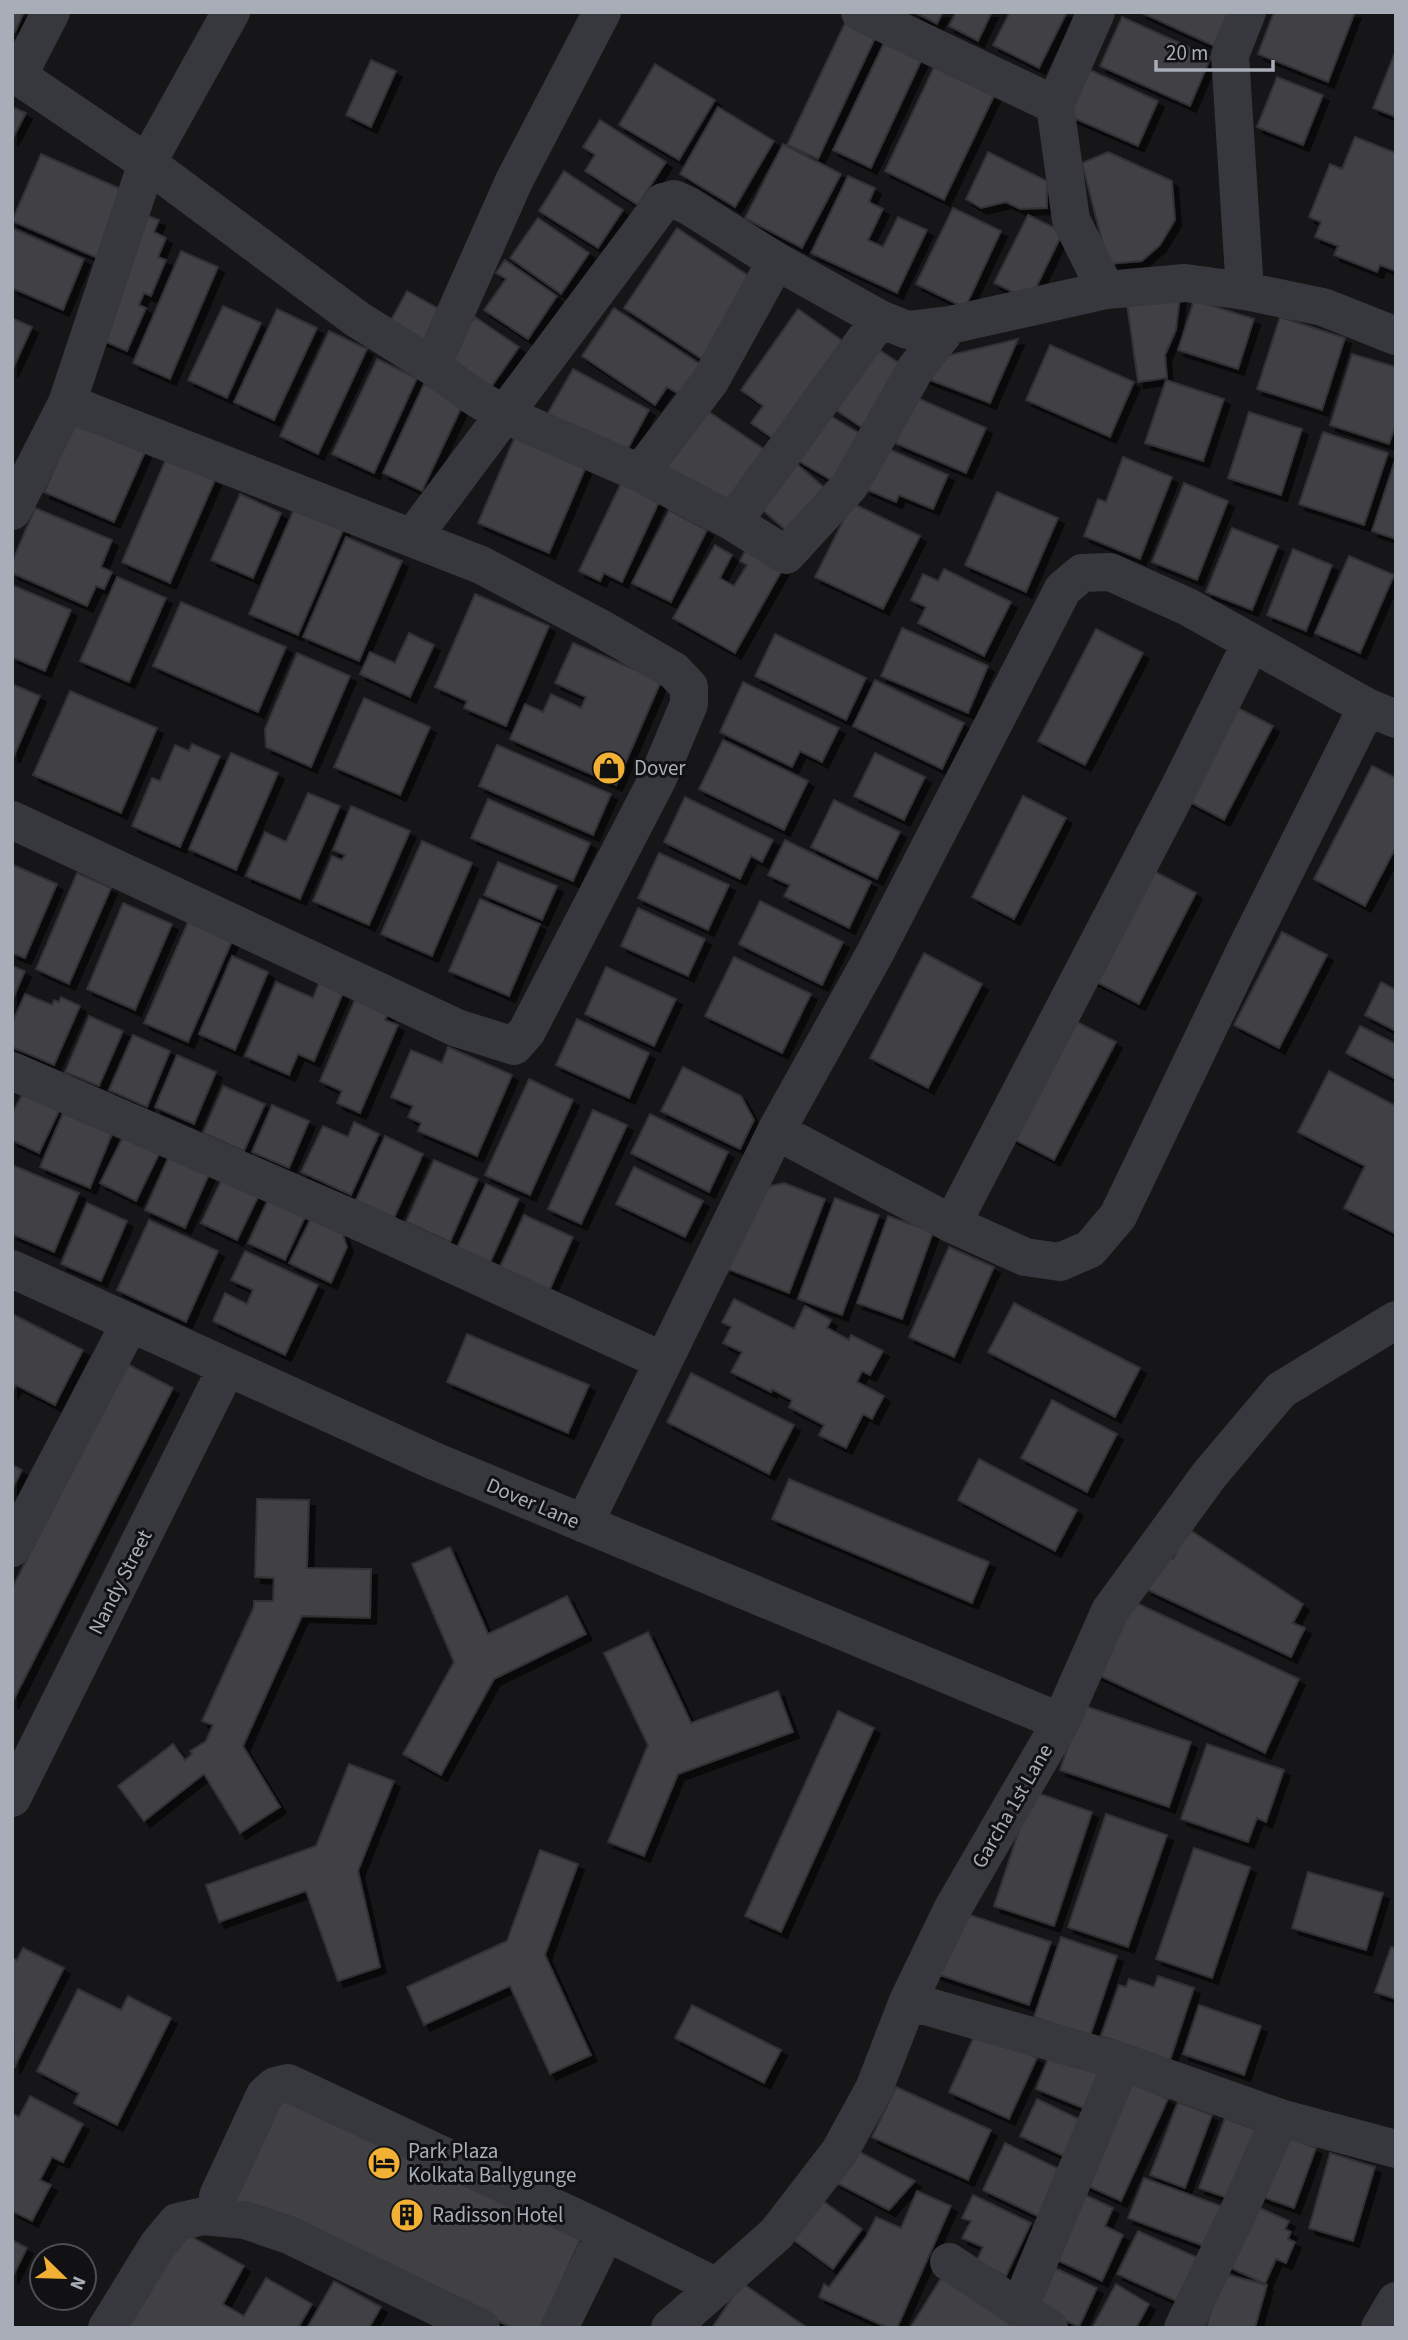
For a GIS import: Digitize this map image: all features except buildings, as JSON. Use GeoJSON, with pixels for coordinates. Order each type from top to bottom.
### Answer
{"type":"FeatureCollection","features":[{"type":"Feature","properties":{"kind":"street"},"geometry":{"type":"LineString","coordinates":[[51,12],[15,74],[146,163],[357,319],[432,366],[470,394],[503,414],[640,473],[733,522],[786,555],[850,485],[916,368],[950,325]]}},
{"type":"Feature","properties":{"kind":"street"},"geometry":{"type":"LineString","coordinates":[[12,511],[67,403],[146,163],[232,12]]}},
{"type":"Feature","properties":{"kind":"street"},"geometry":{"type":"LineString","coordinates":[[432,366],[513,181],[602,12]]}},
{"type":"Feature","properties":{"kind":"street"},"geometry":{"type":"LineString","coordinates":[[860,12],[1055,105]]}},
{"type":"Feature","properties":{"kind":"street"},"geometry":{"type":"LineString","coordinates":[[1096,12],[1055,105],[1071,220],[1106,290]]}},
{"type":"Feature","properties":{"kind":"street"},"geometry":{"type":"LineString","coordinates":[[1245,291],[1230,55],[1247,12]]}},
{"type":"Feature","properties":{"kind":"street"},"geometry":{"type":"LineString","coordinates":[[412,538],[663,202],[674,199],[776,261],[880,319],[907,330],[950,325],[1106,290],[1185,283],[1245,291],[1324,307],[1396,336]]}},
{"type":"Feature","properties":{"kind":"street"},"geometry":{"type":"LineString","coordinates":[[640,473],[710,381],[776,261]]}},
{"type":"Feature","properties":{"kind":"street"},"geometry":{"type":"LineString","coordinates":[[733,522],[880,319]]}},
{"type":"Feature","properties":{"kind":"street"},"geometry":{"type":"LineString","coordinates":[[12,820],[457,1028],[514,1046],[527,1031],[658,778],[689,704],[690,687],[674,671],[481,565],[67,403]]}},
{"type":"Feature","properties":{"kind":"street"},"geometry":{"type":"LineString","coordinates":[[584,1524],[776,1131],[874,955],[1063,589],[1082,573],[1110,572],[1188,607],[1381,713],[1245,949],[1118,1216],[1090,1250],[1060,1262],[1025,1257],[952,1224],[776,1131]]}},
{"type":"Feature","properties":{"kind":"street"},"geometry":{"type":"LineString","coordinates":[[952,1224],[1179,788],[1251,643]]}},
{"type":"Feature","properties":{"kind":"street"},"geometry":{"type":"LineString","coordinates":[[12,1071],[367,1225],[663,1361]]}},
{"type":"Feature","properties":{"kind":"street","name":"Dover Lane"},"geometry":{"type":"LineString","coordinates":[[12,1269],[434,1461],[1061,1722]]}},
{"type":"Feature","properties":{"kind":"street","name":"Garcha 1st Lane"},"geometry":{"type":"LineString","coordinates":[[670,2328],[777,2233],[840,2151],[874,2089],[908,2001],[953,1908],[1061,1722],[1110,1611],[1218,1464],[1281,1390],[1396,1320]]}},
{"type":"Feature","properties":{"kind":"street"},"geometry":{"type":"LineString","coordinates":[[12,1548],[130,1323]]}},
{"type":"Feature","properties":{"kind":"street","name":"Nandy Street"},"geometry":{"type":"LineString","coordinates":[[12,1798],[227,1367]]}},
{"type":"Feature","properties":{"kind":"street"},"geometry":{"type":"LineString","coordinates":[[908,2001],[1122,2062],[1280,2118],[1396,2149]]}},
{"type":"Feature","properties":{"kind":"street"},"geometry":{"type":"LineString","coordinates":[[949,2262],[1034,2318],[1122,2062]]}},
{"type":"Feature","properties":{"kind":"street"},"geometry":{"type":"LineString","coordinates":[[218,2196],[265,2095],[275,2086],[288,2083],[607,2232],[717,2287]]}},
{"type":"Feature","properties":{"kind":"street"},"geometry":{"type":"LineString","coordinates":[[1183,2328],[1280,2118]]}},
{"type":"Feature","properties":{"kind":"street"},"geometry":{"type":"LineString","coordinates":[[107,2328],[158,2245],[177,2222],[204,2216],[245,2220],[289,2235],[481,2328]]}},
{"type":"Feature","properties":{"kind":"street"},"geometry":{"type":"LineString","coordinates":[[559,2328],[607,2232]]}},
{"type":"Feature","properties":{"kind":"street"},"geometry":{"type":"LineString","coordinates":[[1380,2328],[1396,2301]]}},
{"type":"Feature","properties":{"kind":"place","name":"Dover"},"geometry":{"type":"Point","coordinates":[609,768]}},
{"type":"Feature","properties":{"kind":"place","name":"Park Plaza Kolkata Ballygunge"},"geometry":{"type":"Point","coordinates":[384,2163]}},
{"type":"Feature","properties":{"kind":"place","name":"Radisson Hotel"},"geometry":{"type":"Point","coordinates":[407,2215]}}]}
